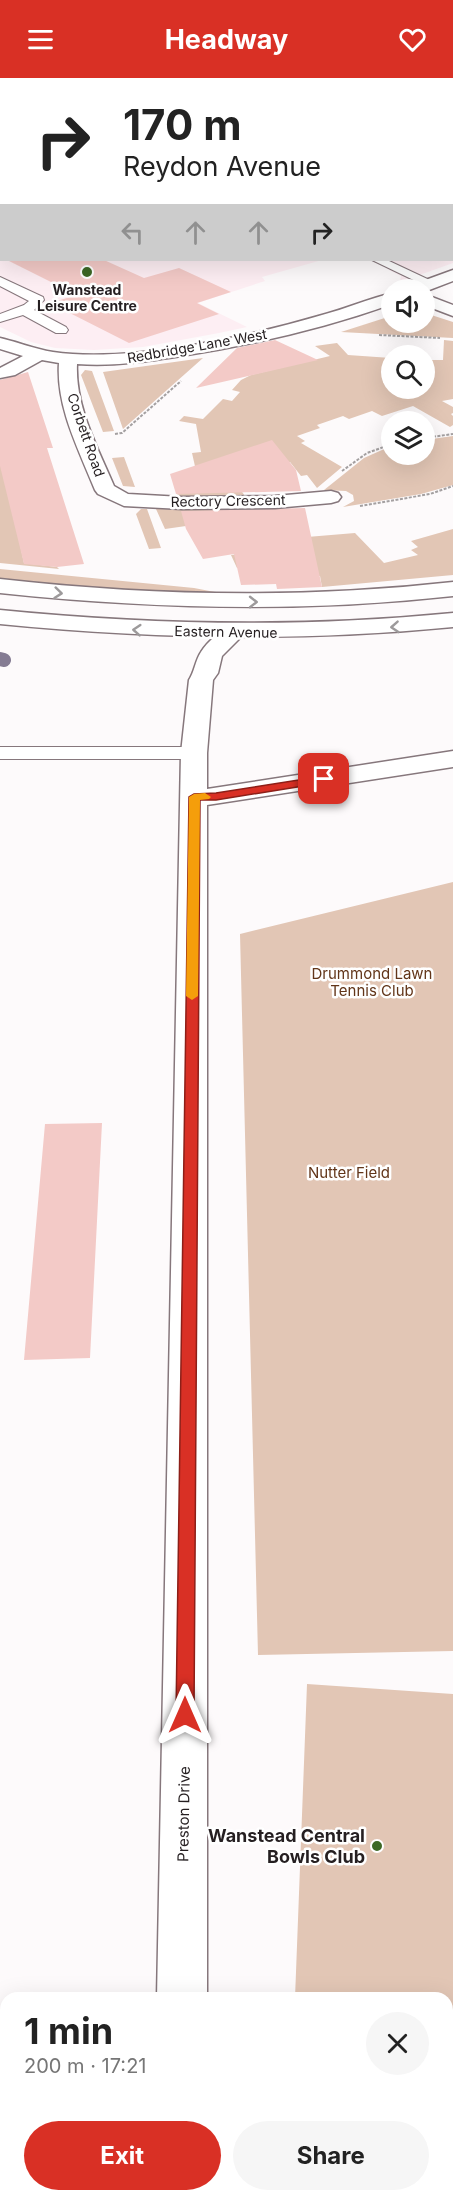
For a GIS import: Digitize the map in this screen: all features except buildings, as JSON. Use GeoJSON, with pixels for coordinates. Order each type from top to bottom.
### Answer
{"type":"FeatureCollection","features":[{"type":"Feature","properties":{"kind":"main road"},"geometry":{"type":"LineString","coordinates":[[435,287],[453,275]]}},
{"type":"Feature","properties":{"kind":"main road"},"geometry":{"type":"LineString","coordinates":[[435,297],[453,311]]}},
{"type":"Feature","properties":{"kind":"main road","name":"Redbridge Lane West"},"geometry":{"type":"LineString","coordinates":[[0,343],[38,355],[68,359],[118,360],[170,353],[297,328],[381,302]]}},
{"type":"Feature","properties":{"kind":"main road"},"geometry":{"type":"LineString","coordinates":[[0,373],[9,371],[38,355]]}},
{"type":"Feature","properties":{"kind":"main road","name":"Corbett Road"},"geometry":{"type":"LineString","coordinates":[[68,359],[67,368],[72,399],[96,469],[105,490],[124,500]]}},
{"type":"Feature","properties":{"kind":"main road","name":"Rectory Crescent"},"geometry":{"type":"LineString","coordinates":[[124,500],[232,503],[322,497]]}},
{"type":"Feature","properties":{"kind":"main road","name":"Eastern Avenue"},"geometry":{"type":"LineString","coordinates":[[0,586],[119,598],[247,602],[343,600],[453,590]]}},
{"type":"Feature","properties":{"kind":"main road","name":"Eastern Avenue"},"geometry":{"type":"LineString","coordinates":[[0,618],[75,626],[232,634],[299,633],[405,626],[453,620]]}},
{"type":"Feature","properties":{"kind":"main road","name":"Preston Drive"},"geometry":{"type":"LineString","coordinates":[[182,1992],[194,753],[201,680],[206,673],[211,654],[232,634]]}},
{"type":"Feature","properties":{"kind":"main road"},"geometry":{"type":"LineString","coordinates":[[194,797],[216,796],[453,759]]}},
{"type":"Feature","properties":{"kind":"lane"},"geometry":{"type":"LineString","coordinates":[[380,261],[409,279]]}},
{"type":"Feature","properties":{"kind":"lane"},"geometry":{"type":"LineString","coordinates":[[0,281],[38,300],[24,310],[0,318]]}},
{"type":"Feature","properties":{"kind":"lane"},"geometry":{"type":"LineString","coordinates":[[0,294],[18,290]]}},
{"type":"Feature","properties":{"kind":"lane"},"geometry":{"type":"LineString","coordinates":[[24,310],[61,330]]}},
{"type":"Feature","properties":{"kind":"lane"},"geometry":{"type":"LineString","coordinates":[[0,753],[194,753]]}},
{"type":"Feature","properties":{"kind":"path"},"geometry":{"type":"LineString","coordinates":[[369,334],[441,338]]}},
{"type":"Feature","properties":{"kind":"path"},"geometry":{"type":"LineString","coordinates":[[122,433],[183,379]]}},
{"type":"Feature","properties":{"kind":"path"},"geometry":{"type":"LineString","coordinates":[[435,436],[453,434]]}},
{"type":"Feature","properties":{"kind":"path"},"geometry":{"type":"LineString","coordinates":[[381,449],[361,457],[329,481],[322,497],[334,508],[360,506],[419,496],[453,486]]}},
{"type":"Feature","properties":{"kind":"shaded area"},"geometry":{"type":"Polygon","coordinates":[[[0,261],[318,261],[262,277],[265,281],[198,303],[247,327],[219,333],[143,347],[94,350],[55,348],[31,342],[0,327],[0,261]]]}},
{"type":"Feature","properties":{"kind":"shaded area"},"geometry":{"type":"Polygon","coordinates":[[[374,261],[453,261],[453,263],[408,279],[400,279],[401,276],[389,270],[393,268],[374,261]]]}},
{"type":"Feature","properties":{"kind":"green space"},"geometry":{"type":"Polygon","coordinates":[[[435,316],[453,322],[453,338],[341,332],[381,319],[381,333],[435,333],[435,316]]]}},
{"type":"Feature","properties":{"kind":"green space"},"geometry":{"type":"Polygon","coordinates":[[[444,340],[453,341],[453,399],[442,401],[453,407],[451,414],[453,425],[450,427],[435,418],[435,411],[422,411],[413,406],[398,411],[381,411],[381,416],[372,411],[349,419],[343,416],[317,425],[320,428],[297,436],[305,441],[301,443],[342,467],[317,488],[307,475],[301,476],[290,462],[227,471],[245,496],[177,496],[176,485],[199,484],[192,453],[201,452],[196,424],[179,421],[184,416],[203,419],[223,399],[232,401],[240,392],[232,390],[241,380],[251,375],[330,356],[315,346],[337,343],[348,355],[381,357],[381,399],[435,399],[435,360],[443,360],[444,340]]]}},
{"type":"Feature","properties":{"kind":"green space"},"geometry":{"type":"Polygon","coordinates":[[[203,358],[123,429],[103,372],[203,358]]]}},
{"type":"Feature","properties":{"kind":"green space"},"geometry":{"type":"Polygon","coordinates":[[[85,370],[92,371],[114,431],[103,432],[81,375],[85,370]]]}},
{"type":"Feature","properties":{"kind":"green space"},"geometry":{"type":"Polygon","coordinates":[[[453,436],[453,485],[421,494],[343,507],[354,501],[353,495],[346,491],[324,490],[364,458],[381,450],[381,465],[435,465],[435,439],[453,436]]]}},
{"type":"Feature","properties":{"kind":"green space"},"geometry":{"type":"Polygon","coordinates":[[[0,453],[24,563],[59,569],[0,563],[0,453]]]}},
{"type":"Feature","properties":{"kind":"green space"},"geometry":{"type":"Polygon","coordinates":[[[124,457],[135,487],[123,486],[112,458],[124,457]]]}},
{"type":"Feature","properties":{"kind":"green space"},"geometry":{"type":"Polygon","coordinates":[[[141,509],[147,509],[161,548],[149,549],[136,514],[141,509]]]}},
{"type":"Feature","properties":{"kind":"green space"},"geometry":{"type":"Polygon","coordinates":[[[156,509],[250,510],[307,537],[355,533],[384,563],[418,555],[411,550],[418,547],[411,541],[453,529],[453,575],[322,587],[320,576],[274,577],[271,566],[237,568],[231,555],[247,553],[207,523],[165,529],[156,509]]]}},
{"type":"Feature","properties":{"kind":"green space"},"geometry":{"type":"Polygon","coordinates":[[[0,569],[194,588],[220,593],[110,588],[27,581],[0,578],[0,569]]]}},
{"type":"Feature","properties":{"kind":"green space","name":"Nutter Field"},"geometry":{"type":"Polygon","coordinates":[[[453,882],[453,1651],[258,1655],[240,934],[453,882]]]}},
{"type":"Feature","properties":{"kind":"green space","name":"Wanstead Central Bowls Club"},"geometry":{"type":"Polygon","coordinates":[[[307,1684],[453,1694],[453,1992],[295,1992],[307,1684]]]}},
{"type":"Feature","properties":{"kind":"waterway"},"geometry":{"type":"LineString","coordinates":[[0,659],[4,660]]}},
{"type":"Feature","properties":{"kind":"slow traffic"},"geometry":{"type":"LineString","coordinates":[[192,996],[194,797],[205,797]]}},
{"type":"Feature","properties":{"kind":"place","name":"Wanstead Leisure Centre"},"geometry":{"type":"Point","coordinates":[87,272]}},
{"type":"Feature","properties":{"kind":"place","name":"Wanstead Central Bowls Club"},"geometry":{"type":"Point","coordinates":[377,1846]}},
{"type":"Feature","properties":{"kind":"route"},"geometry":{"type":"LineString","coordinates":[[185,1715],[194,797],[216,796],[324,779]]}},
{"type":"Feature","properties":{"kind":"park label","name":"Drummond Lawn Tennis Club"},"geometry":{"type":"Point","coordinates":[372,982]}}]}
